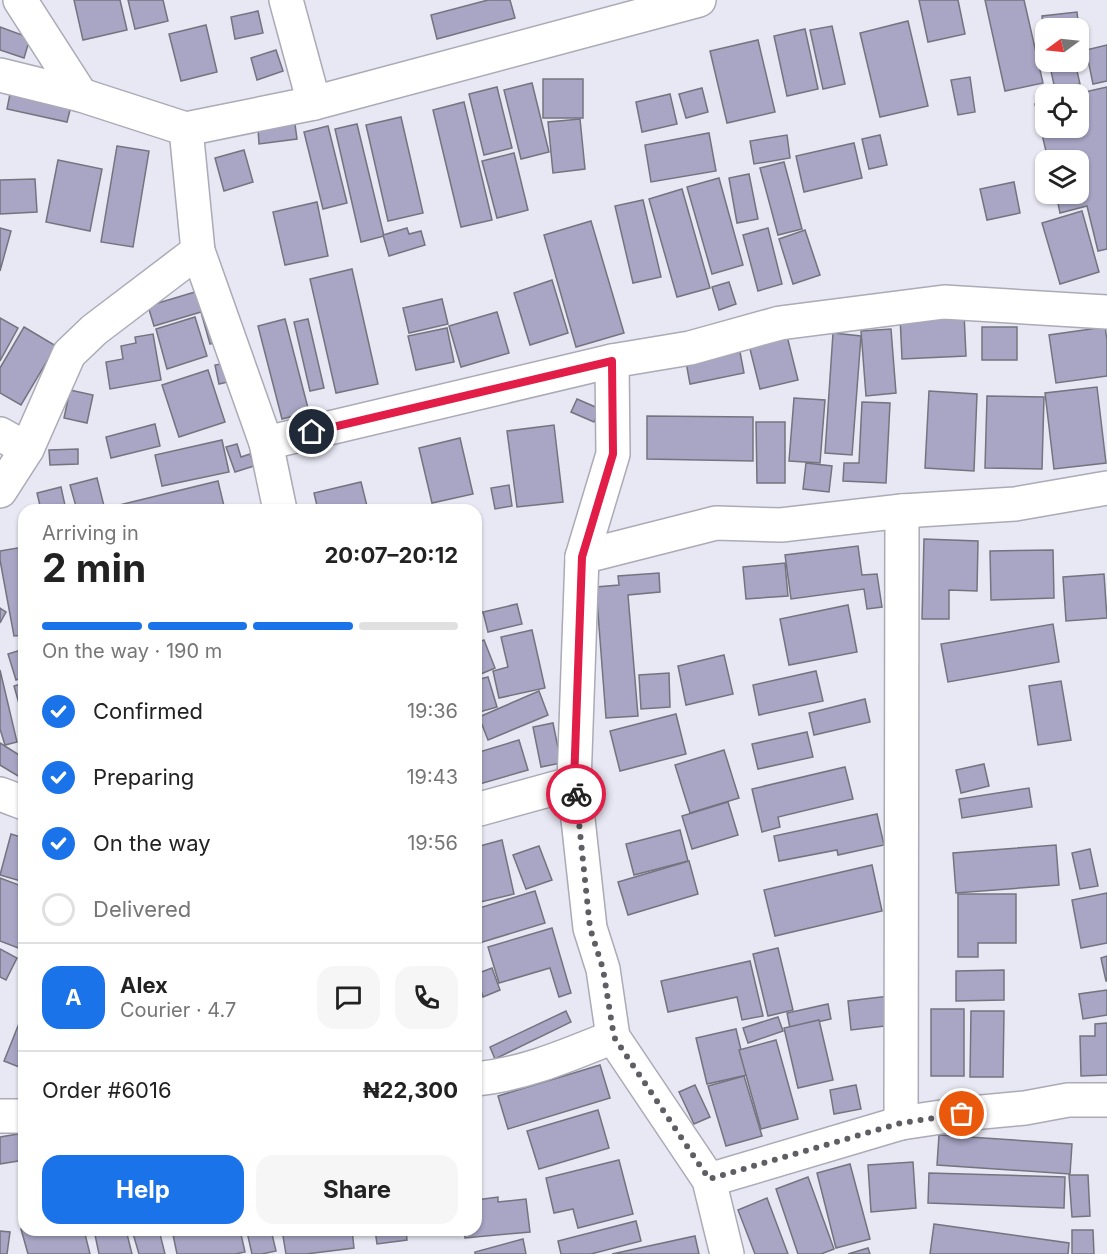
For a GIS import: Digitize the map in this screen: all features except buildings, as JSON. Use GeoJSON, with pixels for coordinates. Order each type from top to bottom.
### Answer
{"type":"FeatureCollection","features":[{"type":"Feature","properties":{"kind":"street"},"geometry":{"type":"LineString","coordinates":[[20,0],[81,95]]}},
{"type":"Feature","properties":{"kind":"street"},"geometry":{"type":"LineString","coordinates":[[286,0],[314,103]]}},
{"type":"Feature","properties":{"kind":"street"},"geometry":{"type":"LineString","coordinates":[[0,75],[81,95],[186,129],[314,103],[617,11],[699,0]]}},
{"type":"Feature","properties":{"kind":"street"},"geometry":{"type":"LineString","coordinates":[[186,129],[198,251],[266,443],[279,504]]}},
{"type":"Feature","properties":{"kind":"street"},"geometry":{"type":"LineString","coordinates":[[0,491],[14,442],[69,354],[94,330],[198,251]]}},
{"type":"Feature","properties":{"kind":"street"},"geometry":{"type":"LineString","coordinates":[[266,443],[612,361],[690,348],[780,324],[944,302],[1107,312]]}},
{"type":"Feature","properties":{"kind":"street"},"geometry":{"type":"LineString","coordinates":[[612,361],[613,454],[582,557],[574,783],[590,928],[603,969],[614,1037],[709,1179],[727,1254]]}},
{"type":"Feature","properties":{"kind":"street"},"geometry":{"type":"LineString","coordinates":[[582,557],[716,523],[781,525],[902,511],[1015,504],[1107,488]]}},
{"type":"Feature","properties":{"kind":"street"},"geometry":{"type":"LineString","coordinates":[[901,1123],[902,511]]}},
{"type":"Feature","properties":{"kind":"street"},"geometry":{"type":"LineString","coordinates":[[482,808],[574,783]]}},
{"type":"Feature","properties":{"kind":"street"},"geometry":{"type":"LineString","coordinates":[[0,794],[18,801]]}},
{"type":"Feature","properties":{"kind":"street"},"geometry":{"type":"LineString","coordinates":[[482,1079],[531,1069],[614,1037]]}},
{"type":"Feature","properties":{"kind":"street"},"geometry":{"type":"LineString","coordinates":[[709,1179],[901,1123],[1025,1108],[1068,1100],[1107,1100]]}},
{"type":"Feature","properties":{"kind":"street"},"geometry":{"type":"LineString","coordinates":[[0,1116],[18,1116]]}},
{"type":"Feature","properties":{"kind":"way so far"},"geometry":{"type":"LineString","coordinates":[[576,794],[590,928],[603,969],[614,1037],[709,1179],[901,1123],[962,1114]]}},
{"type":"Feature","properties":{"kind":"route"},"geometry":{"type":"LineString","coordinates":[[312,432],[612,361],[613,454],[582,557],[574,783],[576,794]]}}]}
